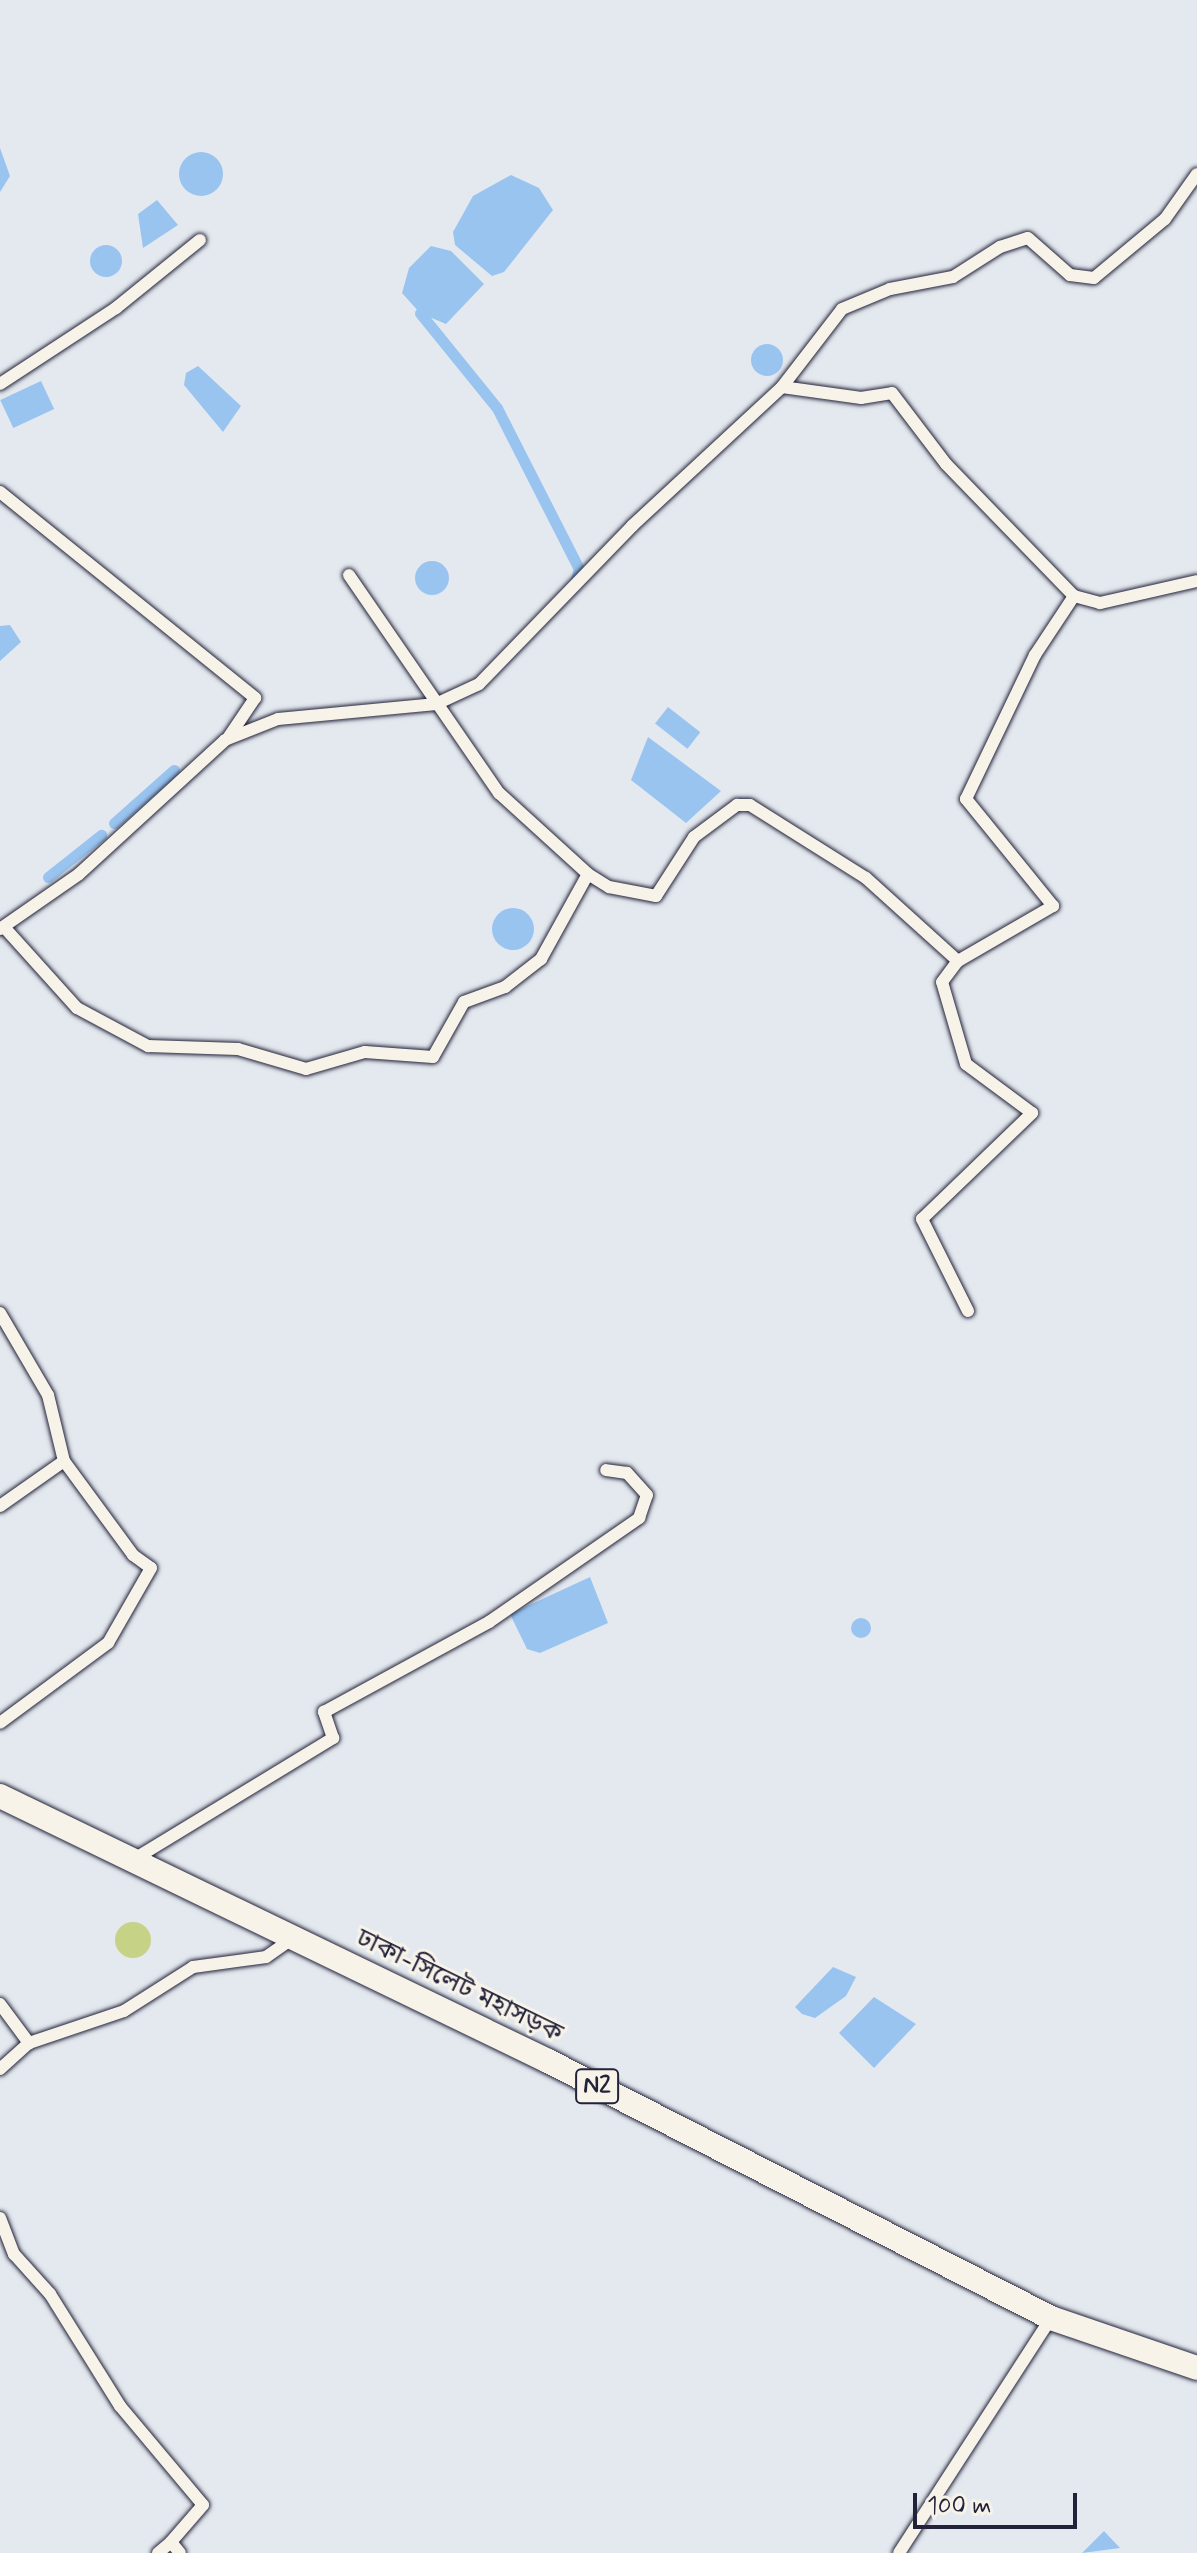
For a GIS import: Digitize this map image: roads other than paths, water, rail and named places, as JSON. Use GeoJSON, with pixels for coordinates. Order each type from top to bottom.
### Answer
{"type":"FeatureCollection","features":[{"type":"Feature","properties":{"kind":"highway","name":"ঢাকা-সিলেট মহাসড়ক"},"geometry":{"type":"LineString","coordinates":[[0,1796],[136,1858],[1051,2318],[1197,2368]]}},
{"type":"Feature","properties":{"kind":"street"},"geometry":{"type":"LineString","coordinates":[[225,740],[278,719],[436,704],[479,684],[518,651],[632,526],[782,387],[842,309],[890,289],[953,277],[1000,247],[1028,238],[1070,275],[1094,278],[1165,219],[1197,174]]}},
{"type":"Feature","properties":{"kind":"street"},"geometry":{"type":"LineString","coordinates":[[0,384],[116,308],[200,240]]}},
{"type":"Feature","properties":{"kind":"street"},"geometry":{"type":"LineString","coordinates":[[782,387],[861,398],[892,393],[946,464],[1074,596],[1100,603],[1197,581]]}},
{"type":"Feature","properties":{"kind":"street"},"geometry":{"type":"LineString","coordinates":[[0,492],[255,698],[225,740],[79,874],[2,928],[77,1008],[148,1046],[238,1049],[306,1069],[365,1052],[433,1057],[464,1002],[505,987],[541,959],[588,874]]}},
{"type":"Feature","properties":{"kind":"street"},"geometry":{"type":"LineString","coordinates":[[349,575],[499,793],[588,874],[609,887],[656,896],[694,837],[737,805],[750,805],[866,878],[958,961]]}},
{"type":"Feature","properties":{"kind":"street"},"geometry":{"type":"LineString","coordinates":[[968,1311],[922,1219],[1032,1113],[966,1064],[942,982],[958,961],[1053,906],[966,799],[1035,655],[1074,596]]}},
{"type":"Feature","properties":{"kind":"street"},"geometry":{"type":"LineString","coordinates":[[0,1313],[48,1395],[64,1461],[133,1555],[151,1568],[108,1643],[0,1723]]}},
{"type":"Feature","properties":{"kind":"street"},"geometry":{"type":"LineString","coordinates":[[0,1506],[64,1461]]}},
{"type":"Feature","properties":{"kind":"street"},"geometry":{"type":"LineString","coordinates":[[136,1858],[333,1738],[324,1712],[489,1622],[639,1518],[647,1495],[627,1473],[606,1470]]}},
{"type":"Feature","properties":{"kind":"street"},"geometry":{"type":"LineString","coordinates":[[0,2069],[29,2043],[124,2011],[193,1967],[266,1957],[293,1938]]}},
{"type":"Feature","properties":{"kind":"street"},"geometry":{"type":"LineString","coordinates":[[0,2004],[29,2043]]}},
{"type":"Feature","properties":{"kind":"street"},"geometry":{"type":"LineString","coordinates":[[0,2218],[14,2254],[50,2294],[120,2406],[203,2505],[158,2553]]}},
{"type":"Feature","properties":{"kind":"street"},"geometry":{"type":"LineString","coordinates":[[899,2553],[1051,2318]]}},
{"type":"Feature","properties":{"kind":"street"},"geometry":{"type":"LineString","coordinates":[[171,2542],[180,2553]]}},
{"type":"Feature","properties":{"kind":"water"},"geometry":{"type":"Polygon","coordinates":[[[0,148],[10,176],[0,192],[0,148]]]}},
{"type":"Feature","properties":{"kind":"water"},"geometry":{"type":"Polygon","coordinates":[[[201,152],[216,159],[223,174],[216,189],[201,196],[186,189],[179,174],[186,159],[201,152]]]}},
{"type":"Feature","properties":{"kind":"water"},"geometry":{"type":"Polygon","coordinates":[[[511,175],[539,188],[553,210],[504,272],[492,276],[455,245],[453,232],[473,196],[511,175]]]}},
{"type":"Feature","properties":{"kind":"water"},"geometry":{"type":"Polygon","coordinates":[[[157,200],[178,225],[143,248],[138,214],[157,200]]]}},
{"type":"Feature","properties":{"kind":"water"},"geometry":{"type":"Polygon","coordinates":[[[106,245],[117,250],[122,261],[117,272],[106,277],[95,272],[90,261],[95,250],[106,245]]]}},
{"type":"Feature","properties":{"kind":"water"},"geometry":{"type":"Polygon","coordinates":[[[431,246],[451,251],[484,284],[446,324],[420,313],[402,293],[409,268],[431,246]]]}},
{"type":"Feature","properties":{"kind":"water"},"geometry":{"type":"Polygon","coordinates":[[[767,344],[778,349],[783,360],[778,371],[767,376],[756,371],[751,360],[756,349],[767,344]]]}},
{"type":"Feature","properties":{"kind":"water"},"geometry":{"type":"Polygon","coordinates":[[[198,366],[241,406],[223,432],[184,385],[186,373],[198,366]]]}},
{"type":"Feature","properties":{"kind":"water"},"geometry":{"type":"Polygon","coordinates":[[[41,381],[54,409],[13,428],[0,400],[41,381]]]}},
{"type":"Feature","properties":{"kind":"water"},"geometry":{"type":"Polygon","coordinates":[[[432,561],[444,566],[449,578],[444,590],[432,595],[420,590],[415,578],[420,566],[432,561]]]}},
{"type":"Feature","properties":{"kind":"water"},"geometry":{"type":"Polygon","coordinates":[[[10,625],[21,642],[0,661],[0,626],[10,625]]]}},
{"type":"Feature","properties":{"kind":"water"},"geometry":{"type":"Polygon","coordinates":[[[668,707],[700,732],[687,749],[655,724],[668,707]]]}},
{"type":"Feature","properties":{"kind":"water"},"geometry":{"type":"Polygon","coordinates":[[[648,737],[721,791],[686,823],[631,780],[648,737]]]}},
{"type":"Feature","properties":{"kind":"water"},"geometry":{"type":"Polygon","coordinates":[[[513,908],[528,914],[534,929],[528,944],[513,950],[498,944],[492,929],[498,914],[513,908]]]}},
{"type":"Feature","properties":{"kind":"water"},"geometry":{"type":"Polygon","coordinates":[[[590,1577],[608,1623],[540,1653],[527,1649],[510,1614],[590,1577]]]}},
{"type":"Feature","properties":{"kind":"water"},"geometry":{"type":"Polygon","coordinates":[[[861,1618],[868,1621],[871,1628],[868,1635],[861,1638],[854,1635],[851,1628],[854,1621],[861,1618]]]}},
{"type":"Feature","properties":{"kind":"water"},"geometry":{"type":"Polygon","coordinates":[[[833,1967],[856,1977],[846,1996],[815,2018],[802,2014],[795,2007],[833,1967]]]}},
{"type":"Feature","properties":{"kind":"water"},"geometry":{"type":"Polygon","coordinates":[[[874,1997],[916,2024],[874,2068],[839,2033],[874,1997]]]}},
{"type":"Feature","properties":{"kind":"water"},"geometry":{"type":"Polygon","coordinates":[[[1104,2531],[1120,2548],[1082,2553],[1104,2531]]]}},
{"type":"Feature","properties":{"kind":"waterway"},"geometry":{"type":"LineString","coordinates":[[420,313],[497,408],[579,569],[575,583]]}},
{"type":"Feature","properties":{"kind":"waterway"},"geometry":{"type":"LineString","coordinates":[[114,823],[174,770]]}},
{"type":"Feature","properties":{"kind":"waterway"},"geometry":{"type":"LineString","coordinates":[[48,877],[101,835]]}}]}
